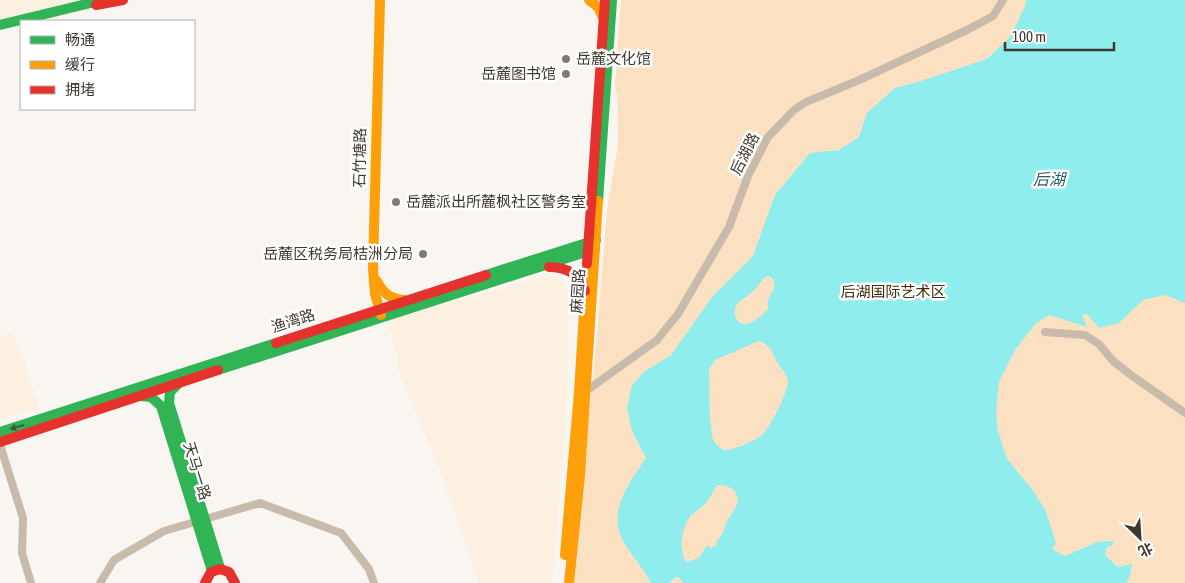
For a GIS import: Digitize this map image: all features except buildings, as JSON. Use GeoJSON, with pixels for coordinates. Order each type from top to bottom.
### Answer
{"type":"FeatureCollection","features":[{"type":"Feature","properties":{"kind":"main road"},"geometry":{"type":"LineString","coordinates":[[0,25],[103,0]]}},
{"type":"Feature","properties":{"kind":"main road"},"geometry":{"type":"LineString","coordinates":[[33,20],[78,8],[123,0]]}},
{"type":"Feature","properties":{"kind":"main road"},"geometry":{"type":"LineString","coordinates":[[589,0],[598,7],[604,22]]}},
{"type":"Feature","properties":{"kind":"main road","name":"麻园路"},"geometry":{"type":"LineString","coordinates":[[569,583],[580,474],[585,294],[592,246],[590,217],[605,0]]}},
{"type":"Feature","properties":{"kind":"main road","name":"麻园路"},"geometry":{"type":"LineString","coordinates":[[562,583],[582,391],[612,0]]}},
{"type":"Feature","properties":{"kind":"main road","name":"石竹塘路"},"geometry":{"type":"LineString","coordinates":[[382,2],[376,282],[383,312]]}},
{"type":"Feature","properties":{"kind":"main road"},"geometry":{"type":"LineString","coordinates":[[0,30],[20,24]]}},
{"type":"Feature","properties":{"kind":"main road"},"geometry":{"type":"LineString","coordinates":[[546,256],[576,240],[585,229],[590,217]]}},
{"type":"Feature","properties":{"kind":"main road","name":"渔湾路"},"geometry":{"type":"LineString","coordinates":[[0,432],[353,318],[383,312],[412,299],[546,256],[592,246]]}},
{"type":"Feature","properties":{"kind":"main road","name":"渔湾路"},"geometry":{"type":"LineString","coordinates":[[0,444],[383,312],[535,268],[592,246]]}},
{"type":"Feature","properties":{"kind":"main road"},"geometry":{"type":"LineString","coordinates":[[535,268],[556,267],[571,271],[580,279],[585,294]]}},
{"type":"Feature","properties":{"kind":"main road"},"geometry":{"type":"LineString","coordinates":[[376,282],[383,293],[391,298],[400,300],[412,299]]}},
{"type":"Feature","properties":{"kind":"main road"},"geometry":{"type":"LineString","coordinates":[[353,318],[367,308],[373,296],[376,282]]}},
{"type":"Feature","properties":{"kind":"main road","name":"天马一路"},"geometry":{"type":"LineString","coordinates":[[180,382],[170,392],[169,403],[201,520],[216,570],[229,572],[233,575],[235,583]]}},
{"type":"Feature","properties":{"kind":"main road","name":"天马一路"},"geometry":{"type":"LineString","coordinates":[[138,396],[152,397],[162,406],[201,520]]}},
{"type":"Feature","properties":{"kind":"main road"},"geometry":{"type":"LineString","coordinates":[[205,583],[207,576],[216,570]]}},
{"type":"Feature","properties":{"kind":"street","name":"后湖路"},"geometry":{"type":"LineString","coordinates":[[582,391],[657,340],[678,314],[729,227],[748,176],[768,137],[794,110],[806,102],[857,81],[967,30],[993,16],[1003,0]]}},
{"type":"Feature","properties":{"kind":"street"},"geometry":{"type":"LineString","coordinates":[[1045,332],[1085,335],[1099,344],[1113,361],[1185,413]]}},
{"type":"Feature","properties":{"kind":"street"},"geometry":{"type":"LineString","coordinates":[[0,444],[23,518],[22,553],[31,583]]}},
{"type":"Feature","properties":{"kind":"street"},"geometry":{"type":"LineString","coordinates":[[100,583],[114,560],[164,531],[260,503],[341,532],[369,568],[374,583]]}},
{"type":"Feature","properties":{"kind":"shaded area"},"geometry":{"type":"Polygon","coordinates":[[[0,0],[78,0],[0,22],[0,0]]]}},
{"type":"Feature","properties":{"kind":"shaded area"},"geometry":{"type":"Polygon","coordinates":[[[548,276],[560,278],[566,287],[568,298],[565,433],[552,583],[479,583],[442,475],[396,365],[399,363],[388,319],[548,276]]]}},
{"type":"Feature","properties":{"kind":"shaded area"},"geometry":{"type":"Polygon","coordinates":[[[13,332],[39,407],[0,421],[0,337],[13,332]]]}},
{"type":"Feature","properties":{"kind":"green space","name":"后湖国际艺术区"},"geometry":{"type":"Polygon","coordinates":[[[621,0],[1185,0],[1185,583],[572,583],[596,348],[607,210],[618,146],[618,104],[615,85],[621,0]]]}},
{"type":"Feature","properties":{"kind":"water","name":"后湖"},"geometry":{"type":"Polygon","coordinates":[[[1026,0],[1185,0],[1185,303],[1165,295],[1143,300],[1119,323],[1099,328],[1087,314],[1082,315],[1087,327],[1050,315],[1036,323],[1015,350],[999,382],[996,413],[998,431],[1007,459],[1031,488],[1045,509],[1056,543],[1052,549],[1065,556],[1097,542],[1114,541],[1112,546],[1107,547],[1105,555],[1118,567],[1132,564],[1130,576],[1126,583],[683,583],[679,577],[676,577],[669,583],[651,583],[624,543],[618,526],[618,516],[623,495],[646,458],[632,431],[627,408],[632,385],[644,372],[671,355],[712,297],[753,256],[775,195],[810,153],[839,150],[859,137],[867,113],[895,88],[987,59],[1011,36],[1026,0]],[[767,276],[736,306],[735,315],[739,322],[748,324],[768,309],[769,298],[775,284],[771,277],[767,276]],[[759,341],[715,360],[709,369],[712,437],[715,443],[723,450],[728,450],[749,443],[765,432],[782,400],[788,380],[770,348],[759,341]],[[722,485],[716,487],[707,502],[692,514],[686,524],[682,537],[682,551],[686,562],[699,558],[707,545],[711,548],[717,545],[716,542],[736,507],[737,495],[733,489],[722,485]]]}},
{"type":"Feature","properties":{"kind":"traffic: fast"},"geometry":{"type":"LineString","coordinates":[[21,20],[103,0]]}},
{"type":"Feature","properties":{"kind":"traffic: fast"},"geometry":{"type":"LineString","coordinates":[[598,201],[612,0]]}},
{"type":"Feature","properties":{"kind":"traffic: fast"},"geometry":{"type":"LineString","coordinates":[[0,25],[20,20]]}},
{"type":"Feature","properties":{"kind":"traffic: fast"},"geometry":{"type":"LineString","coordinates":[[486,275],[596,240]]}},
{"type":"Feature","properties":{"kind":"traffic: fast"},"geometry":{"type":"LineString","coordinates":[[218,370],[595,249]]}},
{"type":"Feature","properties":{"kind":"traffic: fast"},"geometry":{"type":"LineString","coordinates":[[0,432],[276,343]]}},
{"type":"Feature","properties":{"kind":"traffic: fast"},"geometry":{"type":"LineString","coordinates":[[179,383],[170,392],[169,403],[220,568]]}},
{"type":"Feature","properties":{"kind":"traffic: fast"},"geometry":{"type":"LineString","coordinates":[[141,396],[151,397],[161,406],[212,571]]}},
{"type":"Feature","properties":{"kind":"traffic: slow"},"geometry":{"type":"LineString","coordinates":[[380,0],[373,268],[375,294],[381,315]]}},
{"type":"Feature","properties":{"kind":"traffic: slow"},"geometry":{"type":"LineString","coordinates":[[589,0],[598,7],[603,18]]}},
{"type":"Feature","properties":{"kind":"traffic: slow"},"geometry":{"type":"LineString","coordinates":[[569,583],[580,475],[598,201]]}},
{"type":"Feature","properties":{"kind":"traffic: slow"},"geometry":{"type":"LineString","coordinates":[[565,555],[579,392],[587,264]]}},
{"type":"Feature","properties":{"kind":"traffic: slow"},"geometry":{"type":"LineString","coordinates":[[377,281],[388,295],[404,300]]}},
{"type":"Feature","properties":{"kind":"traffic: jam"},"geometry":{"type":"LineString","coordinates":[[96,5],[123,0]]}},
{"type":"Feature","properties":{"kind":"traffic: jam"},"geometry":{"type":"LineString","coordinates":[[587,264],[605,0]]}},
{"type":"Feature","properties":{"kind":"traffic: jam"},"geometry":{"type":"LineString","coordinates":[[549,267],[561,268],[572,273],[579,280],[585,291]]}},
{"type":"Feature","properties":{"kind":"traffic: jam"},"geometry":{"type":"LineString","coordinates":[[276,343],[486,275]]}},
{"type":"Feature","properties":{"kind":"traffic: jam"},"geometry":{"type":"LineString","coordinates":[[0,442],[218,370]]}},
{"type":"Feature","properties":{"kind":"traffic: jam"},"geometry":{"type":"LineString","coordinates":[[205,583],[211,572],[220,569],[229,572],[235,583]]}},
{"type":"Feature","properties":{"kind":"place","name":"岳麓文化馆"},"geometry":{"type":"Point","coordinates":[566,59]}},
{"type":"Feature","properties":{"kind":"place","name":"岳麓图书馆"},"geometry":{"type":"Point","coordinates":[566,74]}},
{"type":"Feature","properties":{"kind":"place","name":"岳麓派出所麓枫社区警务室"},"geometry":{"type":"Point","coordinates":[396,202]}},
{"type":"Feature","properties":{"kind":"place","name":"岳麓区税务局桔洲分局"},"geometry":{"type":"Point","coordinates":[423,254]}}]}
